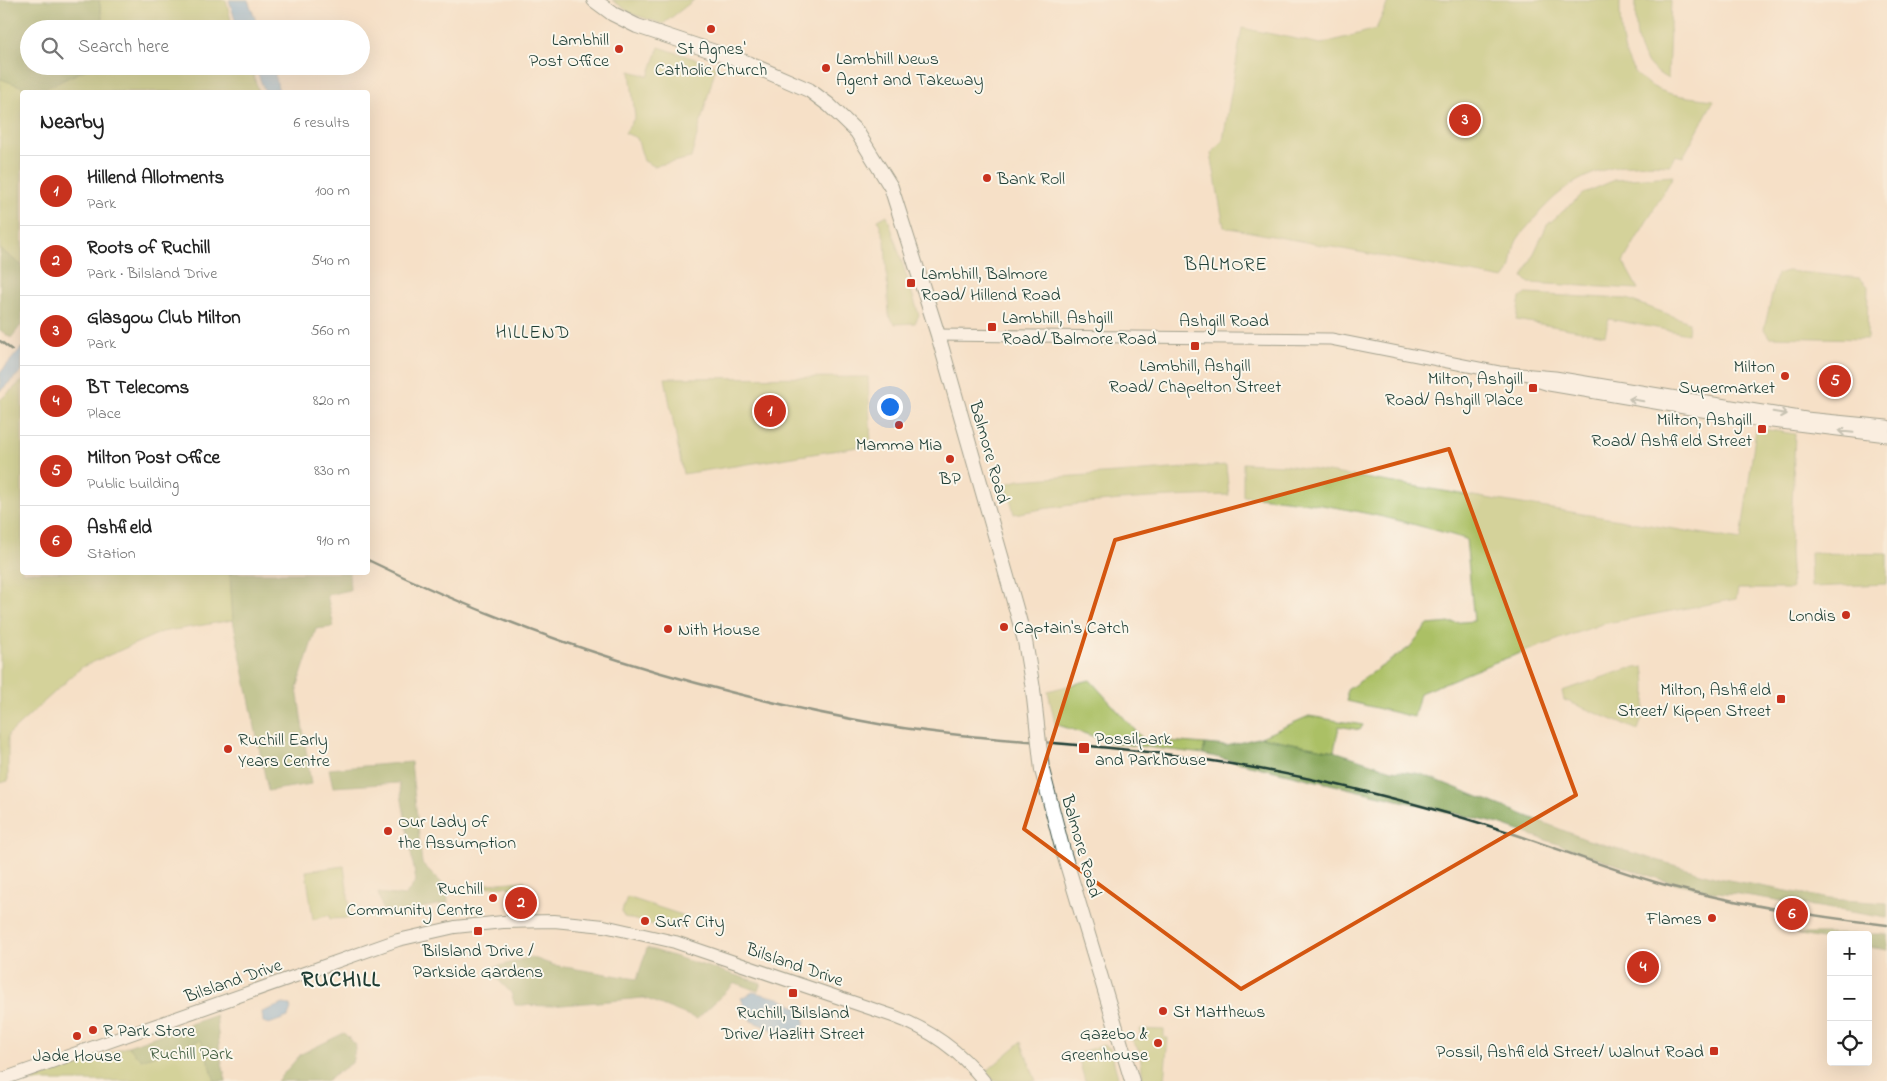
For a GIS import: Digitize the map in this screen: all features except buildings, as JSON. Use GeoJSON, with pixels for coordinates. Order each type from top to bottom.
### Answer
{"type":"FeatureCollection","features":[{"type":"Feature","properties":{"kind":"main road","name":"Balmore Road"},"geometry":{"type":"LineString","coordinates":[[594,0],[613,14],[637,26],[745,62],[809,90],[845,120],[866,146],[891,187],[938,335],[1022,632],[1033,689],[1042,770],[1061,844],[1132,1081]]}},
{"type":"Feature","properties":{"kind":"main road","name":"Bilsland Drive"},"geometry":{"type":"LineString","coordinates":[[0,1080],[398,940],[464,926],[530,921],[596,925],[655,936],[893,1016],[918,1027],[944,1042],[965,1060],[984,1081]]}},
{"type":"Feature","properties":{"kind":"street","name":"Ashgill Road"},"geometry":{"type":"LineString","coordinates":[[938,335],[1330,339],[1499,372],[1555,377],[1806,418],[1887,426]]}},
{"type":"Feature","properties":{"kind":"street","name":"Ashgill Road"},"geometry":{"type":"LineString","coordinates":[[1507,372],[1550,385],[1725,415],[1805,428],[1887,436]]}},
{"type":"Feature","properties":{"kind":"highlighted area"},"geometry":{"type":"Polygon","coordinates":[[[1449,449],[1576,795],[1241,989],[1024,829],[1115,540],[1449,449]]]}},
{"type":"Feature","properties":{"kind":"green space"},"geometry":{"type":"Polygon","coordinates":[[[0,0],[99,0],[102,20],[20,20],[20,75],[74,75],[41,90],[31,90],[1,79],[0,0]]]}},
{"type":"Feature","properties":{"kind":"green space"},"geometry":{"type":"Polygon","coordinates":[[[99,0],[226,0],[231,20],[102,20],[99,0]]]}},
{"type":"Feature","properties":{"kind":"green space"},"geometry":{"type":"Polygon","coordinates":[[[612,0],[694,0],[663,24],[632,14],[612,0]]]}},
{"type":"Feature","properties":{"kind":"green space"},"geometry":{"type":"Polygon","coordinates":[[[1389,0],[1620,0],[1623,44],[1627,57],[1641,78],[1653,87],[1668,93],[1714,100],[1683,157],[1675,155],[1670,165],[1629,165],[1594,173],[1578,181],[1548,203],[1519,237],[1515,245],[1510,270],[1504,279],[1224,227],[1211,154],[1223,140],[1242,28],[1321,44],[1376,29],[1389,0]]]}},
{"type":"Feature","properties":{"kind":"green space"},"geometry":{"type":"Polygon","coordinates":[[[1636,0],[1671,0],[1668,79],[1657,72],[1643,55],[1637,35],[1636,0]]]}},
{"type":"Feature","properties":{"kind":"green space"},"geometry":{"type":"Polygon","coordinates":[[[659,47],[716,66],[691,158],[654,166],[644,161],[637,138],[625,133],[635,117],[630,71],[649,76],[659,47]]]}},
{"type":"Feature","properties":{"kind":"green space"},"geometry":{"type":"Polygon","coordinates":[[[74,75],[253,75],[258,90],[41,90],[74,75]]]}},
{"type":"Feature","properties":{"kind":"green space"},"geometry":{"type":"Polygon","coordinates":[[[0,78],[32,90],[20,90],[20,264],[0,249],[0,78]]]}},
{"type":"Feature","properties":{"kind":"green space"},"geometry":{"type":"Polygon","coordinates":[[[1673,176],[1623,262],[1638,289],[1529,283],[1523,277],[1547,225],[1584,193],[1615,180],[1673,176]]]}},
{"type":"Feature","properties":{"kind":"green space"},"geometry":{"type":"Polygon","coordinates":[[[887,215],[919,315],[915,323],[895,324],[889,316],[885,240],[878,220],[887,215]]]}},
{"type":"Feature","properties":{"kind":"green space"},"geometry":{"type":"Polygon","coordinates":[[[0,249],[20,264],[20,327],[11,338],[0,330],[0,249]]]}},
{"type":"Feature","properties":{"kind":"green space"},"geometry":{"type":"Polygon","coordinates":[[[1787,271],[1860,278],[1868,286],[1867,339],[1769,337],[1764,329],[1777,274],[1787,271]]]}},
{"type":"Feature","properties":{"kind":"green space"},"geometry":{"type":"Polygon","coordinates":[[[1526,294],[1627,299],[1689,322],[1688,334],[1609,319],[1605,335],[1516,320],[1520,298],[1526,294]]]}},
{"type":"Feature","properties":{"kind":"green space"},"geometry":{"type":"Polygon","coordinates":[[[868,377],[871,445],[683,474],[665,378],[868,377]]]}},
{"type":"Feature","properties":{"kind":"green space"},"geometry":{"type":"Polygon","coordinates":[[[20,383],[20,575],[230,575],[233,620],[162,632],[82,667],[8,735],[8,781],[0,783],[0,400],[20,383]]]}},
{"type":"Feature","properties":{"kind":"green space"},"geometry":{"type":"Polygon","coordinates":[[[1756,428],[1795,434],[1790,550],[1792,589],[1738,589],[1736,599],[1602,624],[1493,663],[1420,693],[1414,717],[1347,701],[1347,690],[1410,647],[1427,625],[1474,621],[1466,539],[1356,511],[1271,498],[1243,496],[1243,463],[1285,465],[1741,540],[1756,428]]]}},
{"type":"Feature","properties":{"kind":"green space"},"geometry":{"type":"Polygon","coordinates":[[[1226,465],[1229,495],[1121,500],[1068,505],[1014,514],[1006,484],[1019,480],[1226,465]]]}},
{"type":"Feature","properties":{"kind":"green space"},"geometry":{"type":"Polygon","coordinates":[[[1810,553],[1887,554],[1887,584],[1811,587],[1810,553]]]}},
{"type":"Feature","properties":{"kind":"green space"},"geometry":{"type":"Polygon","coordinates":[[[230,575],[349,575],[350,590],[327,595],[334,627],[316,629],[297,688],[311,784],[268,791],[233,620],[230,575]]]}},
{"type":"Feature","properties":{"kind":"green space"},"geometry":{"type":"Polygon","coordinates":[[[1644,667],[1645,699],[1638,730],[1564,700],[1562,691],[1627,669],[1644,667]]]}},
{"type":"Feature","properties":{"kind":"green space"},"geometry":{"type":"Polygon","coordinates":[[[1090,680],[1143,739],[1205,744],[1203,754],[1114,743],[1055,724],[1048,691],[1090,680]]]}},
{"type":"Feature","properties":{"kind":"green space"},"geometry":{"type":"Polygon","coordinates":[[[1309,716],[1363,725],[1360,730],[1339,726],[1334,751],[1261,737],[1309,716]]]}},
{"type":"Feature","properties":{"kind":"green space"},"geometry":{"type":"Polygon","coordinates":[[[1261,737],[1334,751],[1392,770],[1421,774],[1585,839],[1718,878],[1830,899],[1887,903],[1887,918],[1739,894],[1712,892],[1659,879],[1499,824],[1203,754],[1205,744],[1227,746],[1261,737]]]}},
{"type":"Feature","properties":{"kind":"green space"},"geometry":{"type":"Polygon","coordinates":[[[411,762],[422,863],[447,888],[448,903],[384,915],[378,893],[405,896],[416,881],[399,783],[333,787],[329,769],[411,762]]]}},
{"type":"Feature","properties":{"kind":"green space"},"geometry":{"type":"Polygon","coordinates":[[[344,866],[351,918],[330,919],[329,915],[313,920],[306,871],[344,866]]]}},
{"type":"Feature","properties":{"kind":"green space"},"geometry":{"type":"Polygon","coordinates":[[[525,881],[525,911],[518,911],[517,896],[507,886],[486,887],[486,884],[525,881]]]}},
{"type":"Feature","properties":{"kind":"green space"},"geometry":{"type":"Polygon","coordinates":[[[627,897],[685,916],[682,927],[672,930],[624,917],[622,911],[627,897]]]}},
{"type":"Feature","properties":{"kind":"green space"},"geometry":{"type":"Polygon","coordinates":[[[1796,934],[1827,934],[1827,940],[1796,934]]]}},
{"type":"Feature","properties":{"kind":"green space"},"geometry":{"type":"Polygon","coordinates":[[[1872,934],[1887,934],[1887,950],[1872,948],[1872,934]]]}},
{"type":"Feature","properties":{"kind":"green space"},"geometry":{"type":"Polygon","coordinates":[[[647,948],[761,983],[758,991],[735,983],[697,1019],[644,998],[551,1006],[515,1005],[511,993],[488,969],[531,957],[553,965],[637,979],[647,948]]]}},
{"type":"Feature","properties":{"kind":"green space","name":"Ruchill Park"},"geometry":{"type":"Polygon","coordinates":[[[216,1015],[220,1055],[226,1081],[31,1081],[216,1015]]]}},
{"type":"Feature","properties":{"kind":"green space"},"geometry":{"type":"Polygon","coordinates":[[[216,1015],[220,1055],[226,1081],[215,1081],[201,1040],[141,1060],[128,1046],[216,1015]]]}},
{"type":"Feature","properties":{"kind":"green space"},"geometry":{"type":"Polygon","coordinates":[[[1140,1029],[1164,1030],[1164,1038],[1168,1038],[1164,1081],[1143,1081],[1140,1052],[1131,1039],[1140,1039],[1140,1029]]]}},
{"type":"Feature","properties":{"kind":"green space"},"geometry":{"type":"Polygon","coordinates":[[[344,1033],[356,1045],[352,1063],[326,1081],[277,1081],[301,1054],[344,1033]]]}},
{"type":"Feature","properties":{"kind":"green space"},"geometry":{"type":"Polygon","coordinates":[[[1021,1042],[1036,1081],[994,1081],[987,1071],[1021,1042]]]}},
{"type":"Feature","properties":{"kind":"green space"},"geometry":{"type":"Polygon","coordinates":[[[1103,1045],[1110,1048],[1119,1081],[1085,1081],[1078,1056],[1081,1052],[1103,1045]]]}},
{"type":"Feature","properties":{"kind":"water"},"geometry":{"type":"Polygon","coordinates":[[[229,0],[248,0],[256,20],[235,20],[229,0]]]}},
{"type":"Feature","properties":{"kind":"water"},"geometry":{"type":"Polygon","coordinates":[[[258,75],[275,75],[279,90],[264,90],[258,75]]]}},
{"type":"Feature","properties":{"kind":"water"},"geometry":{"type":"Polygon","coordinates":[[[20,349],[20,373],[0,391],[0,373],[20,349]]]}},
{"type":"Feature","properties":{"kind":"water"},"geometry":{"type":"Polygon","coordinates":[[[753,992],[779,998],[803,1011],[805,1023],[798,1035],[781,1033],[751,1021],[741,998],[753,992]]]}},
{"type":"Feature","properties":{"kind":"water"},"geometry":{"type":"Polygon","coordinates":[[[283,1004],[290,1005],[291,1009],[288,1017],[269,1024],[263,1022],[262,1012],[283,1004]]]}},
{"type":"Feature","properties":{"kind":"railway"},"geometry":{"type":"LineString","coordinates":[[0,341],[12,350]]}},
{"type":"Feature","properties":{"kind":"railway"},"geometry":{"type":"LineString","coordinates":[[370,561],[492,615],[555,639],[685,680],[751,697],[884,725],[972,736],[1147,752],[1202,759],[1284,774],[1359,790],[1443,812],[1505,831],[1622,872],[1717,898],[1830,918],[1887,925]]}},
{"type":"Feature","properties":{"kind":"place","name":"St Agnes' Catholic Church"},"geometry":{"type":"Point","coordinates":[711,29]}},
{"type":"Feature","properties":{"kind":"place","name":"Lambhill Post Office"},"geometry":{"type":"Point","coordinates":[619,49]}},
{"type":"Feature","properties":{"kind":"place","name":"Lambhill News Agent and Takeway"},"geometry":{"type":"Point","coordinates":[826,68]}},
{"type":"Feature","properties":{"kind":"place","name":"Glasgow Club Milton"},"geometry":{"type":"Point","coordinates":[1465,120]}},
{"type":"Feature","properties":{"kind":"place","name":"Bank Roll"},"geometry":{"type":"Point","coordinates":[987,178]}},
{"type":"Feature","properties":{"kind":"place","name":"Lambhill, Balmore Road/ Hillend Road"},"geometry":{"type":"Point","coordinates":[911,283]}},
{"type":"Feature","properties":{"kind":"place","name":"Lambhill, Ashgill Road/ Balmore Road"},"geometry":{"type":"Point","coordinates":[992,327]}},
{"type":"Feature","properties":{"kind":"place","name":"Lambhill, Ashgill Road/ Chapelton Street"},"geometry":{"type":"Point","coordinates":[1195,346]}},
{"type":"Feature","properties":{"kind":"place","name":"Milton Supermarket"},"geometry":{"type":"Point","coordinates":[1785,376]}},
{"type":"Feature","properties":{"kind":"place","name":"Milton Post Office"},"geometry":{"type":"Point","coordinates":[1835,381]}},
{"type":"Feature","properties":{"kind":"place","name":"Milton, Ashgill Road/ Ashgill Place"},"geometry":{"type":"Point","coordinates":[1533,388]}},
{"type":"Feature","properties":{"kind":"place","name":"Hillend Allotments"},"geometry":{"type":"Point","coordinates":[770,411]}},
{"type":"Feature","properties":{"kind":"place","name":"Mamma Mia"},"geometry":{"type":"Point","coordinates":[899,425]}},
{"type":"Feature","properties":{"kind":"place","name":"Milton, Ashgill Road/ Ashfield Street"},"geometry":{"type":"Point","coordinates":[1762,429]}},
{"type":"Feature","properties":{"kind":"place","name":"BP"},"geometry":{"type":"Point","coordinates":[950,459]}},
{"type":"Feature","properties":{"kind":"place","name":"Londis"},"geometry":{"type":"Point","coordinates":[1846,615]}},
{"type":"Feature","properties":{"kind":"place","name":"Captain's Catch"},"geometry":{"type":"Point","coordinates":[1004,627]}},
{"type":"Feature","properties":{"kind":"place","name":"Nith House"},"geometry":{"type":"Point","coordinates":[668,629]}},
{"type":"Feature","properties":{"kind":"place","name":"Milton, Ashfield Street/ Kippen Street"},"geometry":{"type":"Point","coordinates":[1781,699]}},
{"type":"Feature","properties":{"kind":"place","name":"Possilpark and Parkhouse"},"geometry":{"type":"Point","coordinates":[1084,748]}},
{"type":"Feature","properties":{"kind":"place","name":"Ruchill Early Years Centre"},"geometry":{"type":"Point","coordinates":[228,749]}},
{"type":"Feature","properties":{"kind":"place","name":"Our Lady of the Assumption"},"geometry":{"type":"Point","coordinates":[388,831]}},
{"type":"Feature","properties":{"kind":"place","name":"Ruchill Community Centre"},"geometry":{"type":"Point","coordinates":[493,898]}},
{"type":"Feature","properties":{"kind":"place","name":"Roots of Ruchill"},"geometry":{"type":"Point","coordinates":[521,903]}},
{"type":"Feature","properties":{"kind":"place","name":"Ashfield"},"geometry":{"type":"Point","coordinates":[1792,914]}},
{"type":"Feature","properties":{"kind":"place","name":"Flames"},"geometry":{"type":"Point","coordinates":[1712,918]}},
{"type":"Feature","properties":{"kind":"place","name":"Surf City"},"geometry":{"type":"Point","coordinates":[645,921]}},
{"type":"Feature","properties":{"kind":"place","name":"Bilsland Drive / Parkside Gardens"},"geometry":{"type":"Point","coordinates":[478,931]}},
{"type":"Feature","properties":{"kind":"place","name":"BT Telecoms"},"geometry":{"type":"Point","coordinates":[1643,967]}},
{"type":"Feature","properties":{"kind":"place","name":"Ruchill, Bilsland Drive/ Hazlitt Street"},"geometry":{"type":"Point","coordinates":[793,993]}},
{"type":"Feature","properties":{"kind":"place","name":"St Matthews"},"geometry":{"type":"Point","coordinates":[1163,1011]}},
{"type":"Feature","properties":{"kind":"place","name":"R Park Store"},"geometry":{"type":"Point","coordinates":[93,1030]}},
{"type":"Feature","properties":{"kind":"place","name":"Jade House"},"geometry":{"type":"Point","coordinates":[77,1036]}},
{"type":"Feature","properties":{"kind":"place","name":"Gazebo & Greenhouse"},"geometry":{"type":"Point","coordinates":[1158,1043]}},
{"type":"Feature","properties":{"kind":"place","name":"Possil, Ashfield Street/ Walnut Road"},"geometry":{"type":"Point","coordinates":[1714,1051]}},
{"type":"Feature","properties":{"kind":"district","name":"BALMORE"},"geometry":{"type":"Point","coordinates":[1226,263]}},
{"type":"Feature","properties":{"kind":"district","name":"HILLEND"},"geometry":{"type":"Point","coordinates":[533,331]}},
{"type":"Feature","properties":{"kind":"district","name":"RUCHILL"},"geometry":{"type":"Point","coordinates":[341,978]}}]}
